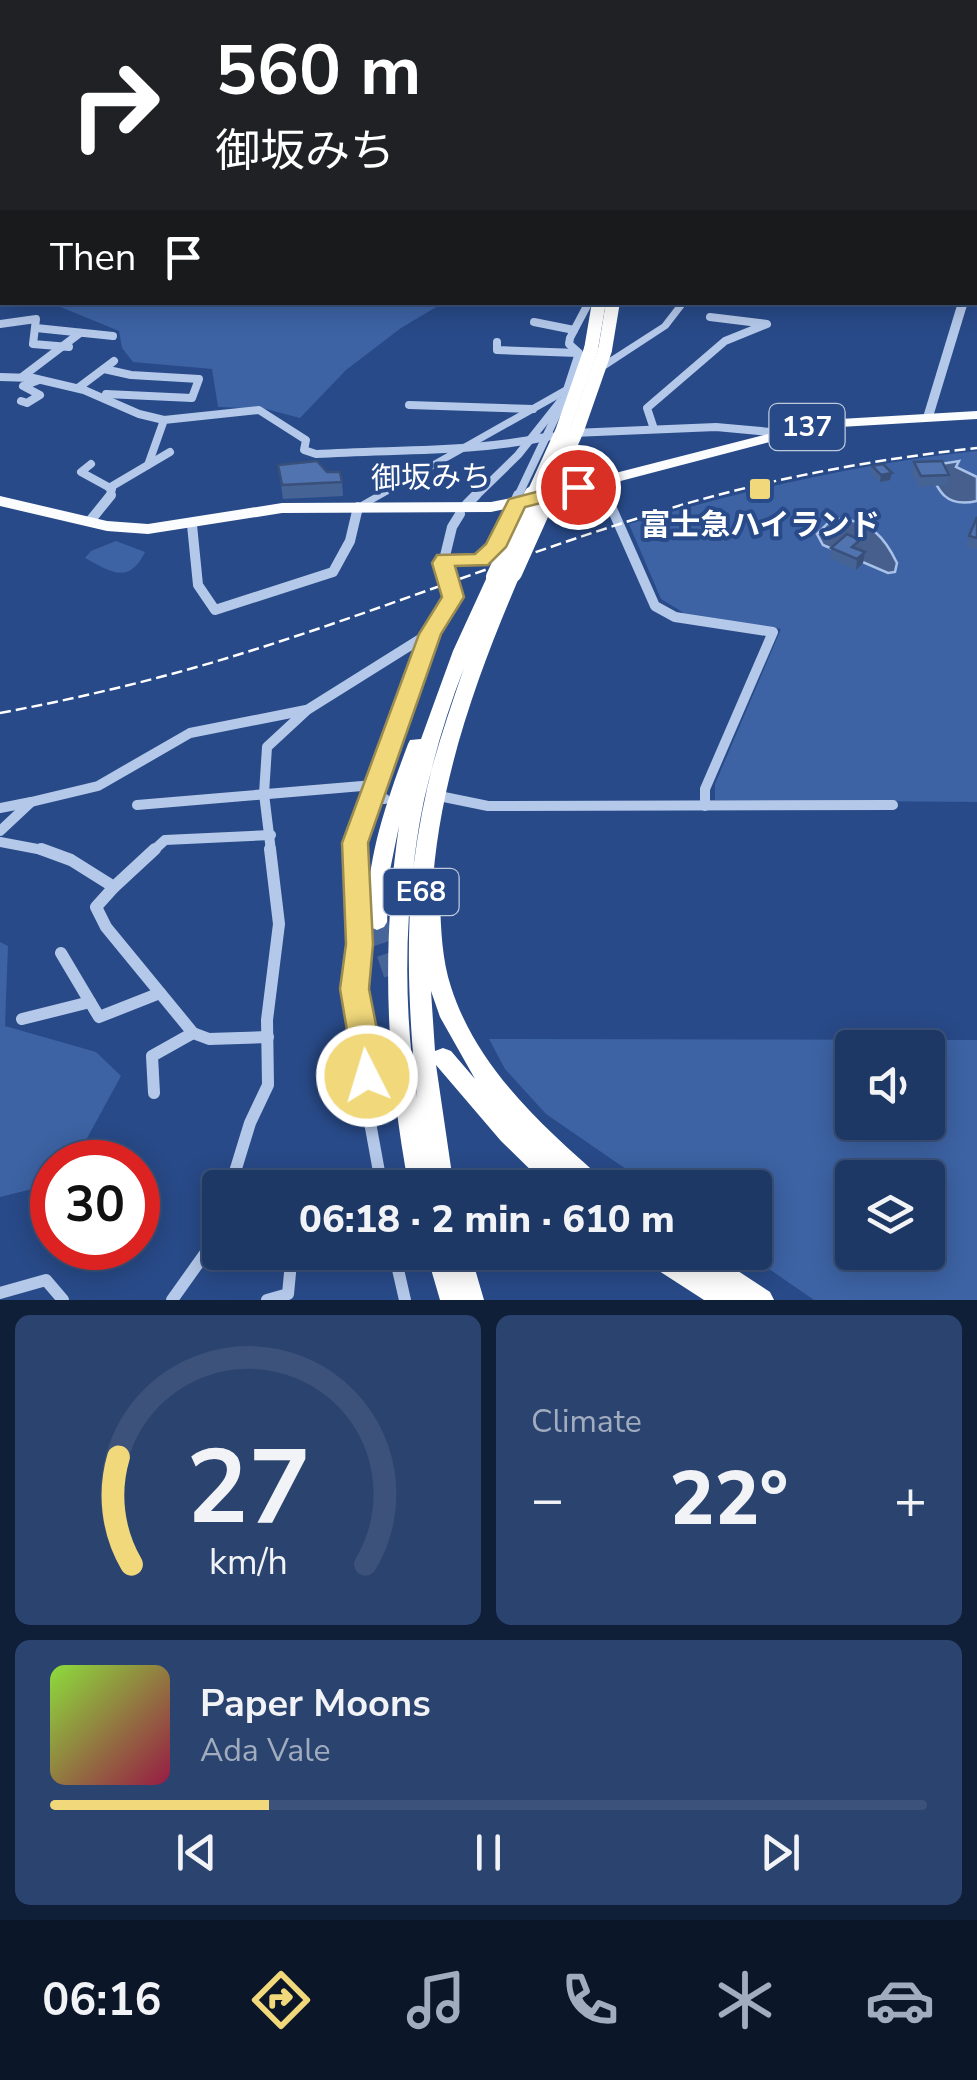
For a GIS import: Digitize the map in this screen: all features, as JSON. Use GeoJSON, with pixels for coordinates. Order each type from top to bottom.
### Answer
{"type":"FeatureCollection","features":[{"type":"Feature","properties":{"kind":"highway","name":"E68"},"geometry":{"type":"LineString","coordinates":[[592,351],[599,305]]}},
{"type":"Feature","properties":{"kind":"highway","name":"E68"},"geometry":{"type":"LineString","coordinates":[[439,1170],[422,1070],[418,1003],[422,866],[476,655],[612,305]]}},
{"type":"Feature","properties":{"kind":"highway","name":"御坂みち"},"geometry":{"type":"LineString","coordinates":[[0,501],[148,529],[282,508],[462,509],[516,503],[832,422],[977,415]]}},
{"type":"Feature","properties":{"kind":"highway","name":"E68"},"geometry":{"type":"LineString","coordinates":[[417,1170],[402,1069],[398,1003],[404,865],[422,764],[445,693],[476,615],[504,575]]}},
{"type":"Feature","properties":{"kind":"highway"},"geometry":{"type":"LineString","coordinates":[[376,922],[377,867],[389,818],[444,673],[476,615]]}},
{"type":"Feature","properties":{"kind":"highway"},"geometry":{"type":"LineString","coordinates":[[440,789],[431,927],[440,988],[466,1043],[505,1098],[576,1170]]}},
{"type":"Feature","properties":{"kind":"highway"},"geometry":{"type":"LineString","coordinates":[[443,1057],[509,1134],[547,1170]]}},
{"type":"Feature","properties":{"kind":"highway"},"geometry":{"type":"LineString","coordinates":[[444,1270],[453,1300]]}},
{"type":"Feature","properties":{"kind":"highway"},"geometry":{"type":"LineString","coordinates":[[462,1270],[470,1300]]}},
{"type":"Feature","properties":{"kind":"highway"},"geometry":{"type":"LineString","coordinates":[[679,1270],[726,1300]]}},
{"type":"Feature","properties":{"kind":"highway"},"geometry":{"type":"LineString","coordinates":[[716,1270],[762,1300]]}},
{"type":"Feature","properties":{"kind":"street"},"geometry":{"type":"LineString","coordinates":[[587,305],[569,344],[592,351]]}},
{"type":"Feature","properties":{"kind":"street"},"geometry":{"type":"LineString","coordinates":[[192,525],[198,585],[215,610],[333,572],[350,540],[358,507],[566,394],[664,326],[682,305]]}},
{"type":"Feature","properties":{"kind":"street"},"geometry":{"type":"LineString","coordinates":[[928,417],[962,305]]}},
{"type":"Feature","properties":{"kind":"street"},"geometry":{"type":"LineString","coordinates":[[654,429],[647,408],[667,387],[725,341],[768,324],[710,317]]}},
{"type":"Feature","properties":{"kind":"street"},"geometry":{"type":"LineString","coordinates":[[0,324],[36,319],[33,344],[69,347]]}},
{"type":"Feature","properties":{"kind":"street"},"geometry":{"type":"LineString","coordinates":[[534,322],[574,330]]}},
{"type":"Feature","properties":{"kind":"street"},"geometry":{"type":"LineString","coordinates":[[36,328],[113,336]]}},
{"type":"Feature","properties":{"kind":"street"},"geometry":{"type":"LineString","coordinates":[[22,378],[69,347],[80,333]]}},
{"type":"Feature","properties":{"kind":"street"},"geometry":{"type":"LineString","coordinates":[[497,342],[496,350],[592,351]]}},
{"type":"Feature","properties":{"kind":"street"},"geometry":{"type":"LineString","coordinates":[[444,560],[480,561],[490,555],[566,394],[592,351]]}},
{"type":"Feature","properties":{"kind":"street"},"geometry":{"type":"LineString","coordinates":[[78,388],[114,361]]}},
{"type":"Feature","properties":{"kind":"street"},"geometry":{"type":"LineString","coordinates":[[95,394],[192,398],[199,379],[131,375],[104,369]]}},
{"type":"Feature","properties":{"kind":"street"},"geometry":{"type":"LineString","coordinates":[[0,377],[40,379],[78,388],[139,414],[164,420],[259,410],[306,440],[304,450],[316,454],[392,449],[459,452],[547,436],[654,429],[716,427],[782,433]]}},
{"type":"Feature","properties":{"kind":"street"},"geometry":{"type":"LineString","coordinates":[[22,402],[40,395],[24,386],[40,379]]}},
{"type":"Feature","properties":{"kind":"street"},"geometry":{"type":"LineString","coordinates":[[467,504],[566,394]]}},
{"type":"Feature","properties":{"kind":"street"},"geometry":{"type":"LineString","coordinates":[[409,405],[533,409]]}},
{"type":"Feature","properties":{"kind":"street"},"geometry":{"type":"LineString","coordinates":[[148,465],[164,420]]}},
{"type":"Feature","properties":{"kind":"street"},"geometry":{"type":"LineString","coordinates":[[110,488],[170,452]]}},
{"type":"Feature","properties":{"kind":"street"},"geometry":{"type":"LineString","coordinates":[[90,521],[112,494],[110,488],[81,472],[91,464]]}},
{"type":"Feature","properties":{"kind":"street"},"geometry":{"type":"LineString","coordinates":[[600,481],[655,606],[675,617],[773,632],[705,790],[705,806]]}},
{"type":"Feature","properties":{"kind":"street"},"geometry":{"type":"LineString","coordinates":[[379,1170],[368,1106],[366,1045],[354,989],[360,944],[355,843],[430,634],[453,597],[444,560],[452,527],[460,514]]}},
{"type":"Feature","properties":{"kind":"street"},"geometry":{"type":"LineString","coordinates":[[236,1170],[268,1085],[268,1037],[280,924],[264,794],[267,747],[307,710],[367,669],[430,634]]}},
{"type":"Feature","properties":{"kind":"street"},"geometry":{"type":"LineString","coordinates":[[0,808],[98,786],[190,733],[307,710]]}},
{"type":"Feature","properties":{"kind":"street"},"geometry":{"type":"LineString","coordinates":[[137,805],[374,784]]}},
{"type":"Feature","properties":{"kind":"street"},"geometry":{"type":"LineString","coordinates":[[440,789],[488,806],[893,805]]}},
{"type":"Feature","properties":{"kind":"street"},"geometry":{"type":"LineString","coordinates":[[368,799],[385,799]]}},
{"type":"Feature","properties":{"kind":"street"},"geometry":{"type":"LineString","coordinates":[[0,831],[31,802]]}},
{"type":"Feature","properties":{"kind":"street"},"geometry":{"type":"LineString","coordinates":[[268,1037],[210,1039],[193,1033],[106,927],[96,907],[165,840],[271,834]]}},
{"type":"Feature","properties":{"kind":"street"},"geometry":{"type":"LineString","coordinates":[[0,842],[36,847],[72,860],[114,887]]}},
{"type":"Feature","properties":{"kind":"street"},"geometry":{"type":"LineString","coordinates":[[61,954],[99,1018],[160,993]]}},
{"type":"Feature","properties":{"kind":"street"},"geometry":{"type":"LineString","coordinates":[[22,1020],[90,1002]]}},
{"type":"Feature","properties":{"kind":"street"},"geometry":{"type":"LineString","coordinates":[[154,1094],[152,1056],[193,1033]]}},
{"type":"Feature","properties":{"kind":"street"},"geometry":{"type":"LineString","coordinates":[[172,1300],[202,1263]]}},
{"type":"Feature","properties":{"kind":"street"},"geometry":{"type":"LineString","coordinates":[[267,1300],[288,1294],[290,1270]]}},
{"type":"Feature","properties":{"kind":"street"},"geometry":{"type":"LineString","coordinates":[[398,1270],[405,1300]]}},
{"type":"Feature","properties":{"kind":"street"},"geometry":{"type":"LineString","coordinates":[[0,1294],[46,1280],[63,1300]]}},
{"type":"Feature","properties":{"kind":"shaded area"},"geometry":{"type":"Polygon","coordinates":[[[56,305],[440,305],[401,328],[346,370],[300,418],[266,409],[218,407],[212,369],[133,362],[122,348],[119,331],[56,305]]]}},
{"type":"Feature","properties":{"kind":"shaded area","name":"富士急ハイランド"},"geometry":{"type":"Polygon","coordinates":[[[977,451],[977,802],[715,800],[715,784],[781,629],[684,613],[661,599],[629,524],[802,480],[977,451]]]}},
{"type":"Feature","properties":{"kind":"shaded area"},"geometry":{"type":"Polygon","coordinates":[[[959,461],[956,467],[977,477],[977,501],[958,502],[945,496],[928,466],[959,461]]]}},
{"type":"Feature","properties":{"kind":"shaded area"},"geometry":{"type":"Polygon","coordinates":[[[839,519],[859,523],[875,532],[897,563],[895,572],[888,573],[823,545],[817,534],[839,519]]]}},
{"type":"Feature","properties":{"kind":"shaded area"},"geometry":{"type":"Polygon","coordinates":[[[116,541],[145,552],[133,569],[119,573],[85,558],[91,551],[116,541]]]}},
{"type":"Feature","properties":{"kind":"shaded area"},"geometry":{"type":"Polygon","coordinates":[[[0,942],[8,946],[5,1026],[96,1052],[121,1076],[86,1140],[30,1140],[30,1190],[0,1197],[0,942]]]}},
{"type":"Feature","properties":{"kind":"shaded area"},"geometry":{"type":"Polygon","coordinates":[[[489,1039],[835,1040],[835,1140],[945,1140],[945,1040],[977,1040],[977,1300],[814,1300],[771,1270],[772,1170],[627,1170],[546,1114],[505,1069],[489,1039]]]}},
{"type":"Feature","properties":{"kind":"building"},"geometry":{"type":"Polygon","coordinates":[[[317,461],[327,472],[340,472],[342,482],[282,485],[278,465],[317,461]]]}},
{"type":"Feature","properties":{"kind":"building"},"geometry":{"type":"Polygon","coordinates":[[[942,461],[949,475],[921,476],[914,462],[942,461]]]}},
{"type":"Feature","properties":{"kind":"building"},"geometry":{"type":"Polygon","coordinates":[[[883,464],[892,473],[881,475],[872,466],[883,464]]]}},
{"type":"Feature","properties":{"kind":"building"},"geometry":{"type":"Polygon","coordinates":[[[977,517],[977,538],[969,536],[977,517]]]}},
{"type":"Feature","properties":{"kind":"building"},"geometry":{"type":"Polygon","coordinates":[[[847,534],[860,540],[852,547],[865,552],[857,559],[831,548],[847,534]]]}},
{"type":"Feature","properties":{"kind":"tunnel"},"geometry":{"type":"LineString","coordinates":[[377,922],[398,984]]}},
{"type":"Feature","properties":{"kind":"railway"},"geometry":{"type":"LineString","coordinates":[[0,713],[126,686],[219,660],[606,528],[737,490],[816,472],[977,448]]}},
{"type":"Feature","properties":{"kind":"place","name":"富士急ハイランド"},"geometry":{"type":"Point","coordinates":[760,489]}},
{"type":"Feature","properties":{"kind":"route"},"geometry":{"type":"LineString","coordinates":[[367,1076],[366,1045],[354,989],[360,944],[355,843],[430,634],[453,597],[444,560],[480,561],[496,547],[516,503],[578,487]]}}]}
